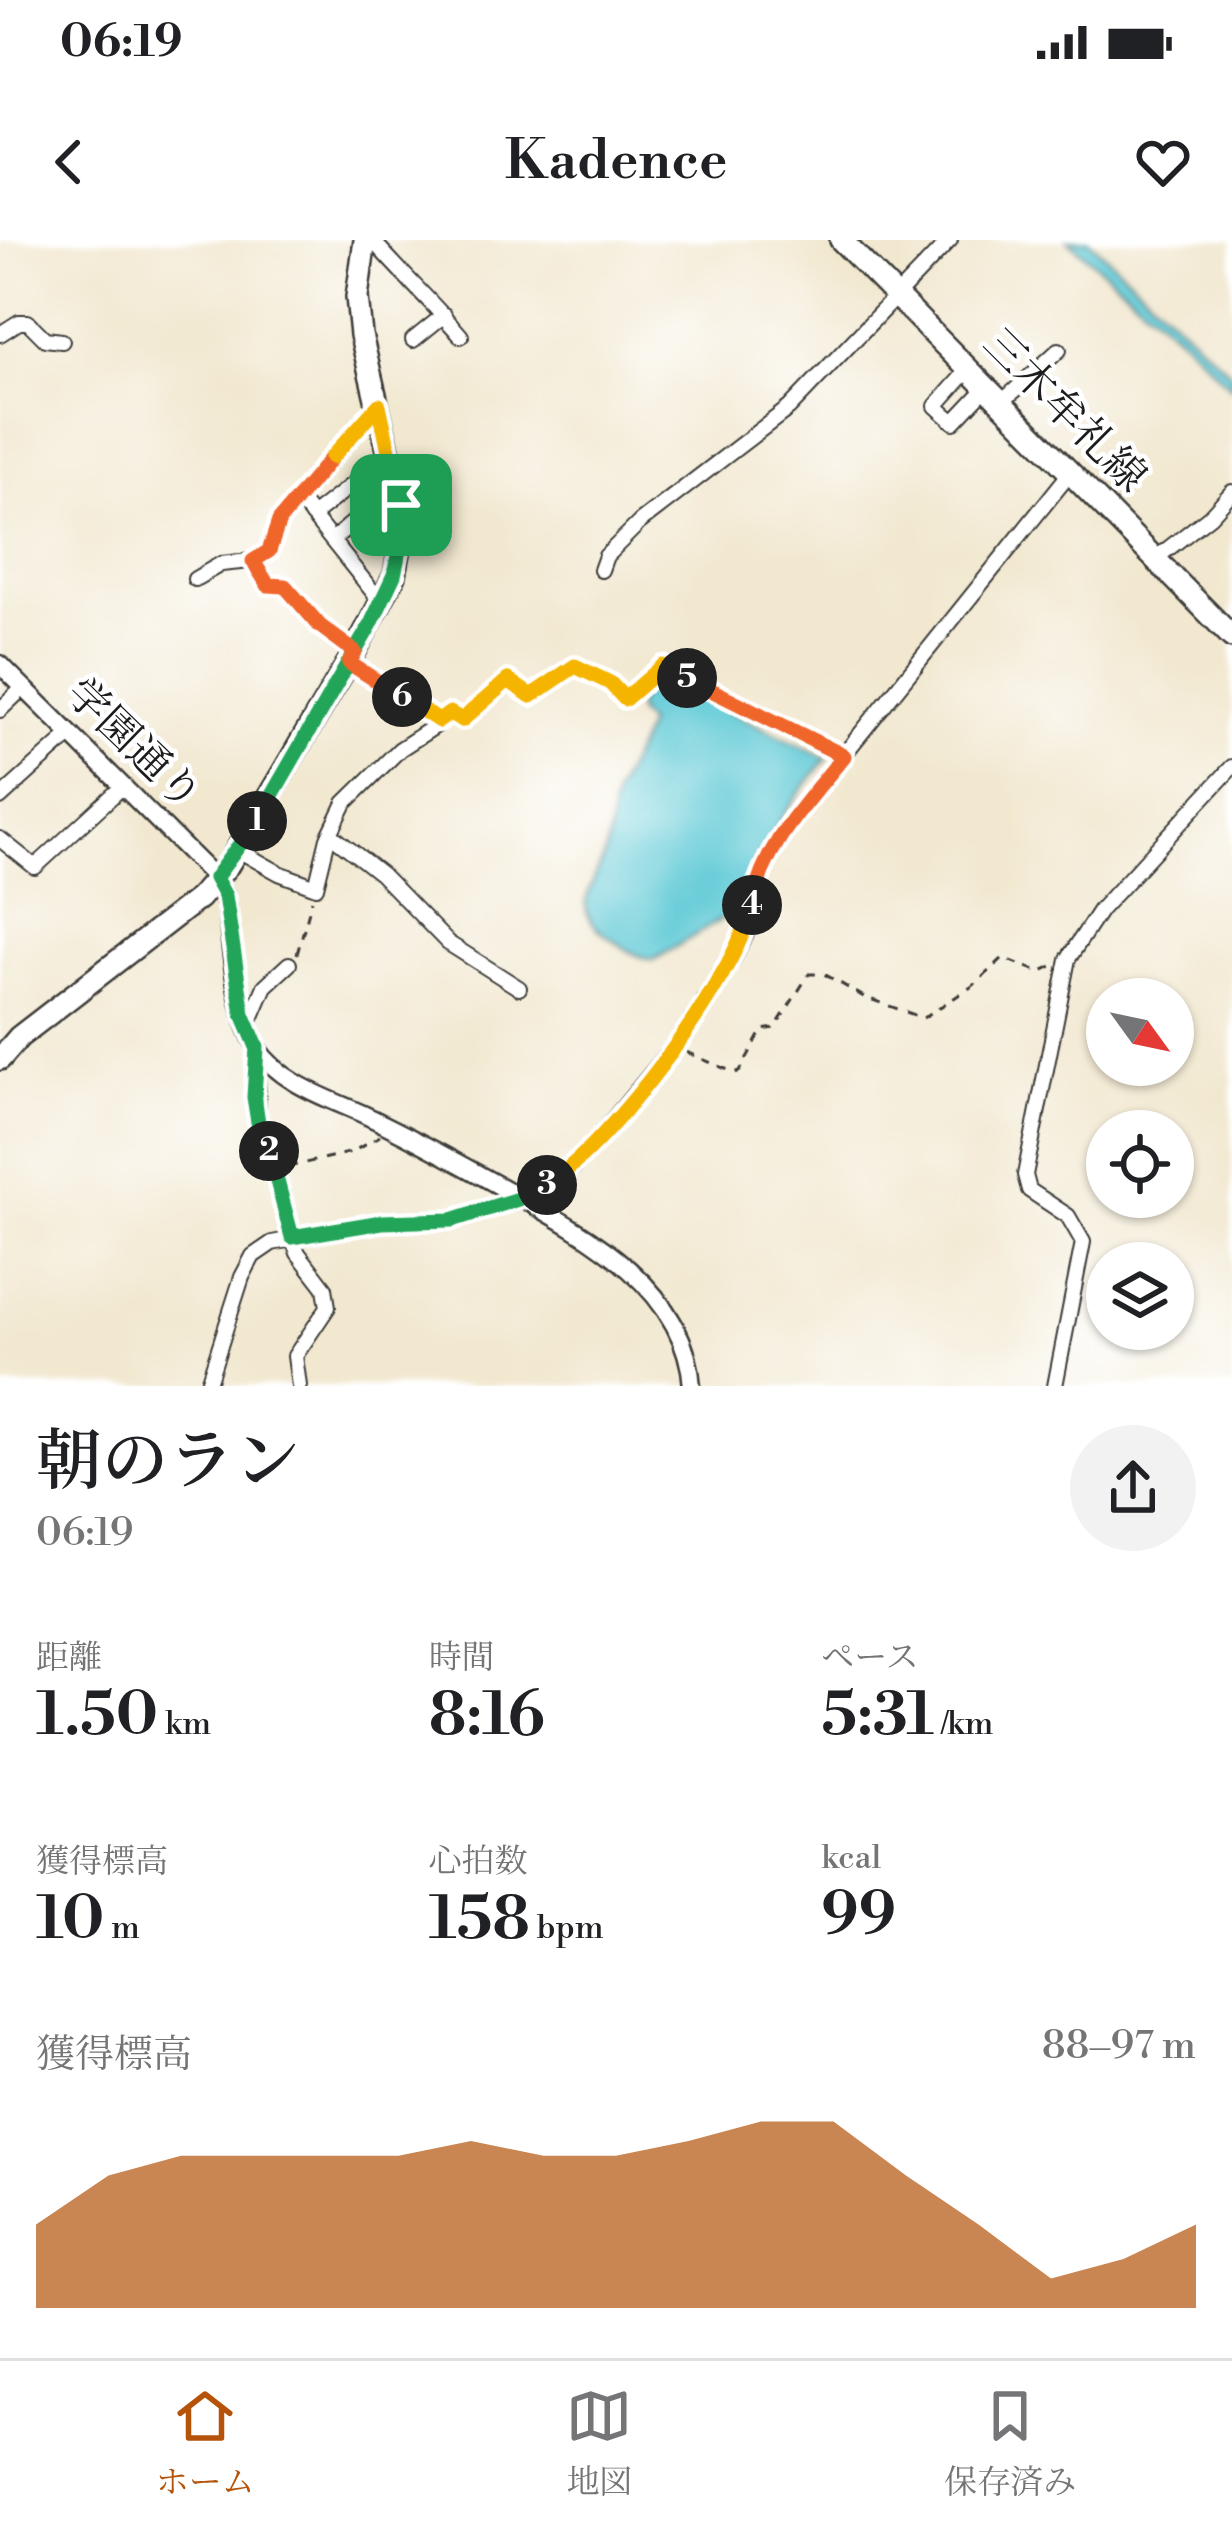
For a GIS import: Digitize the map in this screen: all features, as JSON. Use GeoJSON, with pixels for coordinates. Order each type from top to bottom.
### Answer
{"type":"FeatureCollection","features":[{"type":"Feature","properties":{"kind":"main road","name":"三木牟礼線"},"geometry":{"type":"LineString","coordinates":[[841,240],[1232,637]]}},
{"type":"Feature","properties":{"kind":"main road"},"geometry":{"type":"LineString","coordinates":[[0,1059],[19,1037],[199,898],[238,850],[382,602],[401,542],[401,505],[361,335],[357,297],[371,241]]}},
{"type":"Feature","properties":{"kind":"street"},"geometry":{"type":"LineString","coordinates":[[601,570],[606,556],[640,522],[789,408],[950,240]]}},
{"type":"Feature","properties":{"kind":"street"},"geometry":{"type":"LineString","coordinates":[[371,241],[461,336]]}},
{"type":"Feature","properties":{"kind":"street"},"geometry":{"type":"LineString","coordinates":[[413,340],[444,315]]}},
{"type":"Feature","properties":{"kind":"street"},"geometry":{"type":"LineString","coordinates":[[0,334],[28,322],[45,339],[62,341]]}},
{"type":"Feature","properties":{"kind":"street"},"geometry":{"type":"LineString","coordinates":[[968,370],[936,406],[954,422],[1059,350]]}},
{"type":"Feature","properties":{"kind":"street"},"geometry":{"type":"LineString","coordinates":[[196,579],[221,564],[253,561],[269,551],[279,521],[379,405]]}},
{"type":"Feature","properties":{"kind":"street"},"geometry":{"type":"LineString","coordinates":[[313,516],[367,473]]}},
{"type":"Feature","properties":{"kind":"street"},"geometry":{"type":"LineString","coordinates":[[207,1386],[242,1277],[253,1256],[272,1243],[382,1222],[452,1220],[521,1198],[574,1167],[673,1047],[733,959],[746,934],[765,860],[781,832],[1070,473]]}},
{"type":"Feature","properties":{"kind":"street"},"geometry":{"type":"LineString","coordinates":[[1155,559],[1210,516],[1232,492]]}},
{"type":"Feature","properties":{"kind":"street"},"geometry":{"type":"LineString","coordinates":[[298,498],[382,602]]}},
{"type":"Feature","properties":{"kind":"street"},"geometry":{"type":"LineString","coordinates":[[332,540],[366,512]]}},
{"type":"Feature","properties":{"kind":"street"},"geometry":{"type":"LineString","coordinates":[[238,850],[316,887],[330,834],[345,802],[400,749],[439,721],[352,658],[285,586],[268,585],[253,561]]}},
{"type":"Feature","properties":{"kind":"street","name":"学園通り"},"geometry":{"type":"LineString","coordinates":[[0,664],[215,878]]}},
{"type":"Feature","properties":{"kind":"street"},"geometry":{"type":"LineString","coordinates":[[663,666],[844,756]]}},
{"type":"Feature","properties":{"kind":"street"},"geometry":{"type":"LineString","coordinates":[[0,710],[23,688]]}},
{"type":"Feature","properties":{"kind":"street"},"geometry":{"type":"LineString","coordinates":[[0,798],[70,735]]}},
{"type":"Feature","properties":{"kind":"street"},"geometry":{"type":"LineString","coordinates":[[1055,1386],[1084,1242],[1068,1216],[1025,1184],[1068,959],[1100,910],[1232,767]]}},
{"type":"Feature","properties":{"kind":"street"},"geometry":{"type":"LineString","coordinates":[[0,839],[34,867],[122,787]]}},
{"type":"Feature","properties":{"kind":"street"},"geometry":{"type":"LineString","coordinates":[[330,834],[381,874],[448,943],[519,988]]}},
{"type":"Feature","properties":{"kind":"street"},"geometry":{"type":"LineString","coordinates":[[215,878],[225,896],[247,1028],[257,1047],[292,1080],[391,1128],[608,1250],[645,1286],[684,1342],[692,1386]]}},
{"type":"Feature","properties":{"kind":"street"},"geometry":{"type":"LineString","coordinates":[[247,1028],[265,986],[290,964]]}},
{"type":"Feature","properties":{"kind":"street"},"geometry":{"type":"LineString","coordinates":[[257,1047],[254,1097],[258,1122],[292,1237],[325,1288],[328,1307],[296,1356],[299,1386]]}},
{"type":"Feature","properties":{"kind":"path"},"geometry":{"type":"LineString","coordinates":[[439,721],[450,713],[462,720],[508,680],[531,696],[575,666],[610,683],[625,699],[663,666]]}},
{"type":"Feature","properties":{"kind":"path"},"geometry":{"type":"LineString","coordinates":[[290,964],[304,940],[316,887]]}},
{"type":"Feature","properties":{"kind":"path"},"geometry":{"type":"LineString","coordinates":[[673,1047],[740,1071],[762,1030],[775,1028],[809,974],[824,974],[864,997],[923,1018],[974,985],[1003,958],[1040,971],[1068,959]]}},
{"type":"Feature","properties":{"kind":"path"},"geometry":{"type":"LineString","coordinates":[[274,1166],[304,1165],[338,1156],[369,1144],[391,1128]]}},
{"type":"Feature","properties":{"kind":"water"},"geometry":{"type":"Polygon","coordinates":[[[1068,240],[1089,240],[1231,373],[1232,388],[1183,339],[1068,240]]]}},
{"type":"Feature","properties":{"kind":"water"},"geometry":{"type":"Polygon","coordinates":[[[660,679],[827,758],[765,845],[743,906],[654,960],[632,952],[598,928],[586,908],[608,843],[615,793],[647,724],[637,713],[637,702],[660,679]]]}},
{"type":"Feature","properties":{"kind":"route"},"geometry":{"type":"LineString","coordinates":[[401,505],[379,405],[279,521],[269,551],[253,561],[268,585],[285,586],[320,626],[355,652],[349,663],[439,721],[450,713],[462,720],[508,680],[531,696],[575,666],[610,683],[625,699],[663,666],[844,756],[781,832],[765,860],[746,934],[733,959],[673,1047],[574,1167],[521,1198],[452,1220],[382,1222],[292,1237],[276,1169],[258,1122],[254,1097],[257,1047],[243,1014],[225,896],[215,878],[246,839],[349,663],[355,652],[382,602],[401,542],[401,505]]}}]}
